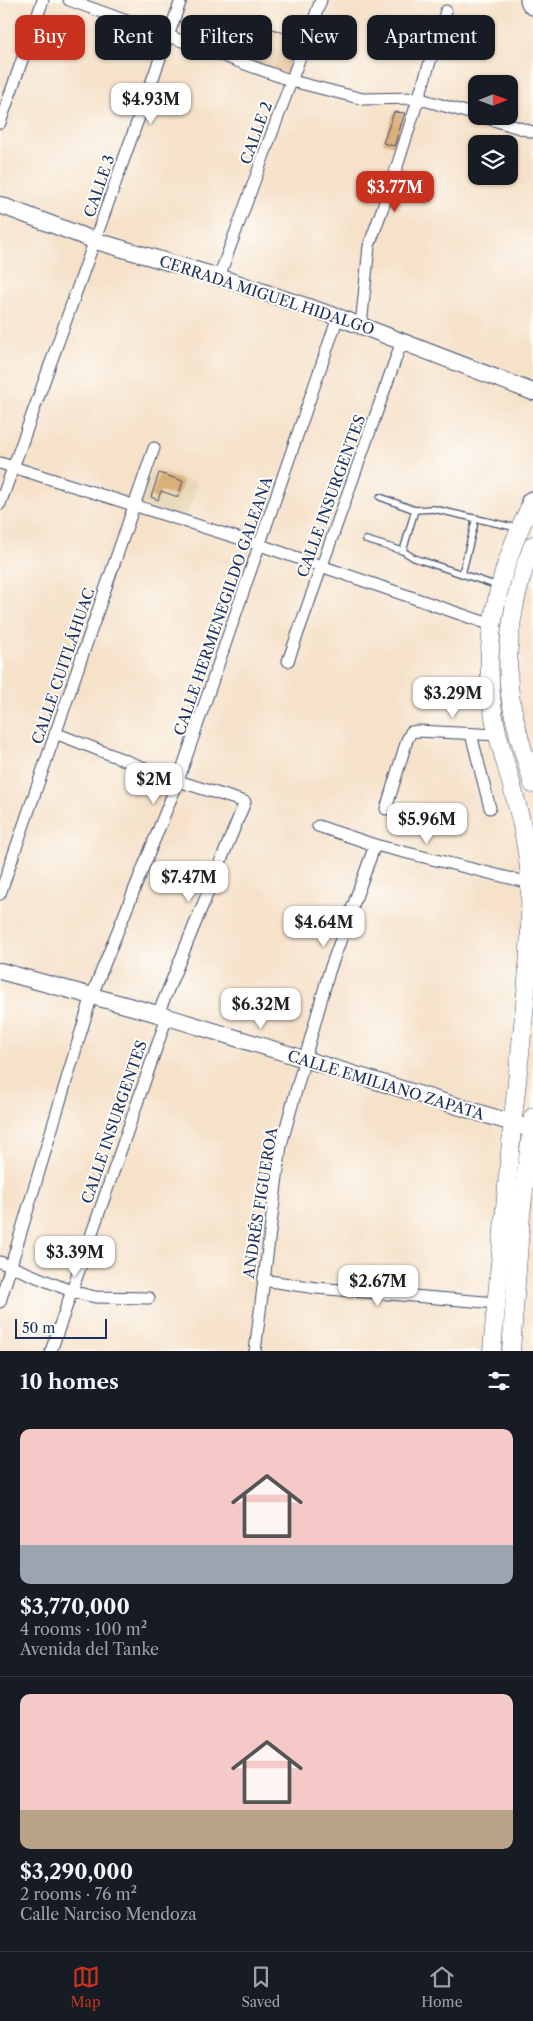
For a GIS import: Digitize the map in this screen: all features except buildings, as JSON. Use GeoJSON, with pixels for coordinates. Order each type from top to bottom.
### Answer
{"type":"FeatureCollection","features":[{"type":"Feature","properties":{"kind":"highway"},"geometry":{"type":"LineString","coordinates":[[531,0],[533,4]]}},
{"type":"Feature","properties":{"kind":"main road"},"geometry":{"type":"LineString","coordinates":[[492,1351],[528,974],[530,883],[520,812],[498,735],[488,673],[492,625],[500,586],[519,529],[533,502]]}},
{"type":"Feature","properties":{"kind":"main road"},"geometry":{"type":"LineString","coordinates":[[533,545],[519,587],[510,642],[509,670],[510,696],[533,784]]}},
{"type":"Feature","properties":{"kind":"main road"},"geometry":{"type":"LineString","coordinates":[[512,1351],[521,1215],[533,1125]]}},
{"type":"Feature","properties":{"kind":"street"},"geometry":{"type":"LineString","coordinates":[[0,123],[43,0]]}},
{"type":"Feature","properties":{"kind":"street"},"geometry":{"type":"LineString","coordinates":[[69,0],[108,15]]}},
{"type":"Feature","properties":{"kind":"street","name":"CALLE 3"},"geometry":{"type":"LineString","coordinates":[[171,29],[181,0]]}},
{"type":"Feature","properties":{"kind":"street","name":"CALLE 2"},"geometry":{"type":"LineString","coordinates":[[219,276],[321,0]]}},
{"type":"Feature","properties":{"kind":"street"},"geometry":{"type":"LineString","coordinates":[[361,326],[369,246],[393,179],[446,11]]}},
{"type":"Feature","properties":{"kind":"street"},"geometry":{"type":"LineString","coordinates":[[171,39],[292,81],[363,100],[417,98],[468,113]]}},
{"type":"Feature","properties":{"kind":"street","name":"CALLE 3"},"geometry":{"type":"LineString","coordinates":[[0,504],[160,60]]}},
{"type":"Feature","properties":{"kind":"street"},"geometry":{"type":"LineString","coordinates":[[509,125],[533,132]]}},
{"type":"Feature","properties":{"kind":"street","name":"CERRADA MIGUEL HIDALGO"},"geometry":{"type":"LineString","coordinates":[[0,205],[96,241],[219,276],[338,317],[533,392]]}},
{"type":"Feature","properties":{"kind":"street","name":"CALLE HERMENEGILDO GALEANA"},"geometry":{"type":"LineString","coordinates":[[0,1302],[5,1264],[92,995],[178,781],[338,317]]}},
{"type":"Feature","properties":{"kind":"street","name":"CALLE INSURGENTES"},"geometry":{"type":"LineString","coordinates":[[288,661],[402,341]]}},
{"type":"Feature","properties":{"kind":"street","name":"CALLE CUITLÁHUAC"},"geometry":{"type":"LineString","coordinates":[[0,894],[154,448]]}},
{"type":"Feature","properties":{"kind":"street"},"geometry":{"type":"LineString","coordinates":[[0,463],[260,545],[492,625]]}},
{"type":"Feature","properties":{"kind":"street"},"geometry":{"type":"LineString","coordinates":[[386,809],[411,732],[418,730],[498,735]]}},
{"type":"Feature","properties":{"kind":"street"},"geometry":{"type":"LineString","coordinates":[[55,733],[178,781]]}},
{"type":"Feature","properties":{"kind":"street"},"geometry":{"type":"LineString","coordinates":[[472,734],[490,808]]}},
{"type":"Feature","properties":{"kind":"street","name":"CALLE INSURGENTES"},"geometry":{"type":"LineString","coordinates":[[51,1351],[162,1016],[245,802],[178,781]]}},
{"type":"Feature","properties":{"kind":"street"},"geometry":{"type":"LineString","coordinates":[[318,826],[375,846],[530,883]]}},
{"type":"Feature","properties":{"kind":"street","name":"ANDRÉS FIGUEROA"},"geometry":{"type":"LineString","coordinates":[[255,1351],[281,1145],[329,972],[375,846]]}},
{"type":"Feature","properties":{"kind":"street","name":"CALLE EMILIANO ZAPATA"},"geometry":{"type":"LineString","coordinates":[[0,971],[92,995],[513,1123],[533,1125]]}},
{"type":"Feature","properties":{"kind":"street"},"geometry":{"type":"LineString","coordinates":[[5,1264],[72,1291],[95,1297],[149,1298]]}},
{"type":"Feature","properties":{"kind":"street"},"geometry":{"type":"LineString","coordinates":[[263,1280],[316,1288],[497,1303]]}},
{"type":"Feature","properties":{"kind":"lane"},"geometry":{"type":"LineString","coordinates":[[380,497],[415,510],[434,509],[519,529]]}},
{"type":"Feature","properties":{"kind":"lane"},"geometry":{"type":"LineString","coordinates":[[403,550],[415,510]]}},
{"type":"Feature","properties":{"kind":"lane"},"geometry":{"type":"LineString","coordinates":[[462,574],[476,518]]}},
{"type":"Feature","properties":{"kind":"lane"},"geometry":{"type":"LineString","coordinates":[[366,540],[403,550],[414,558],[500,586]]}},
{"type":"Feature","properties":{"kind":"shaded area"},"geometry":{"type":"Polygon","coordinates":[[[153,467],[198,483],[185,520],[140,504],[153,467]]]}}]}
